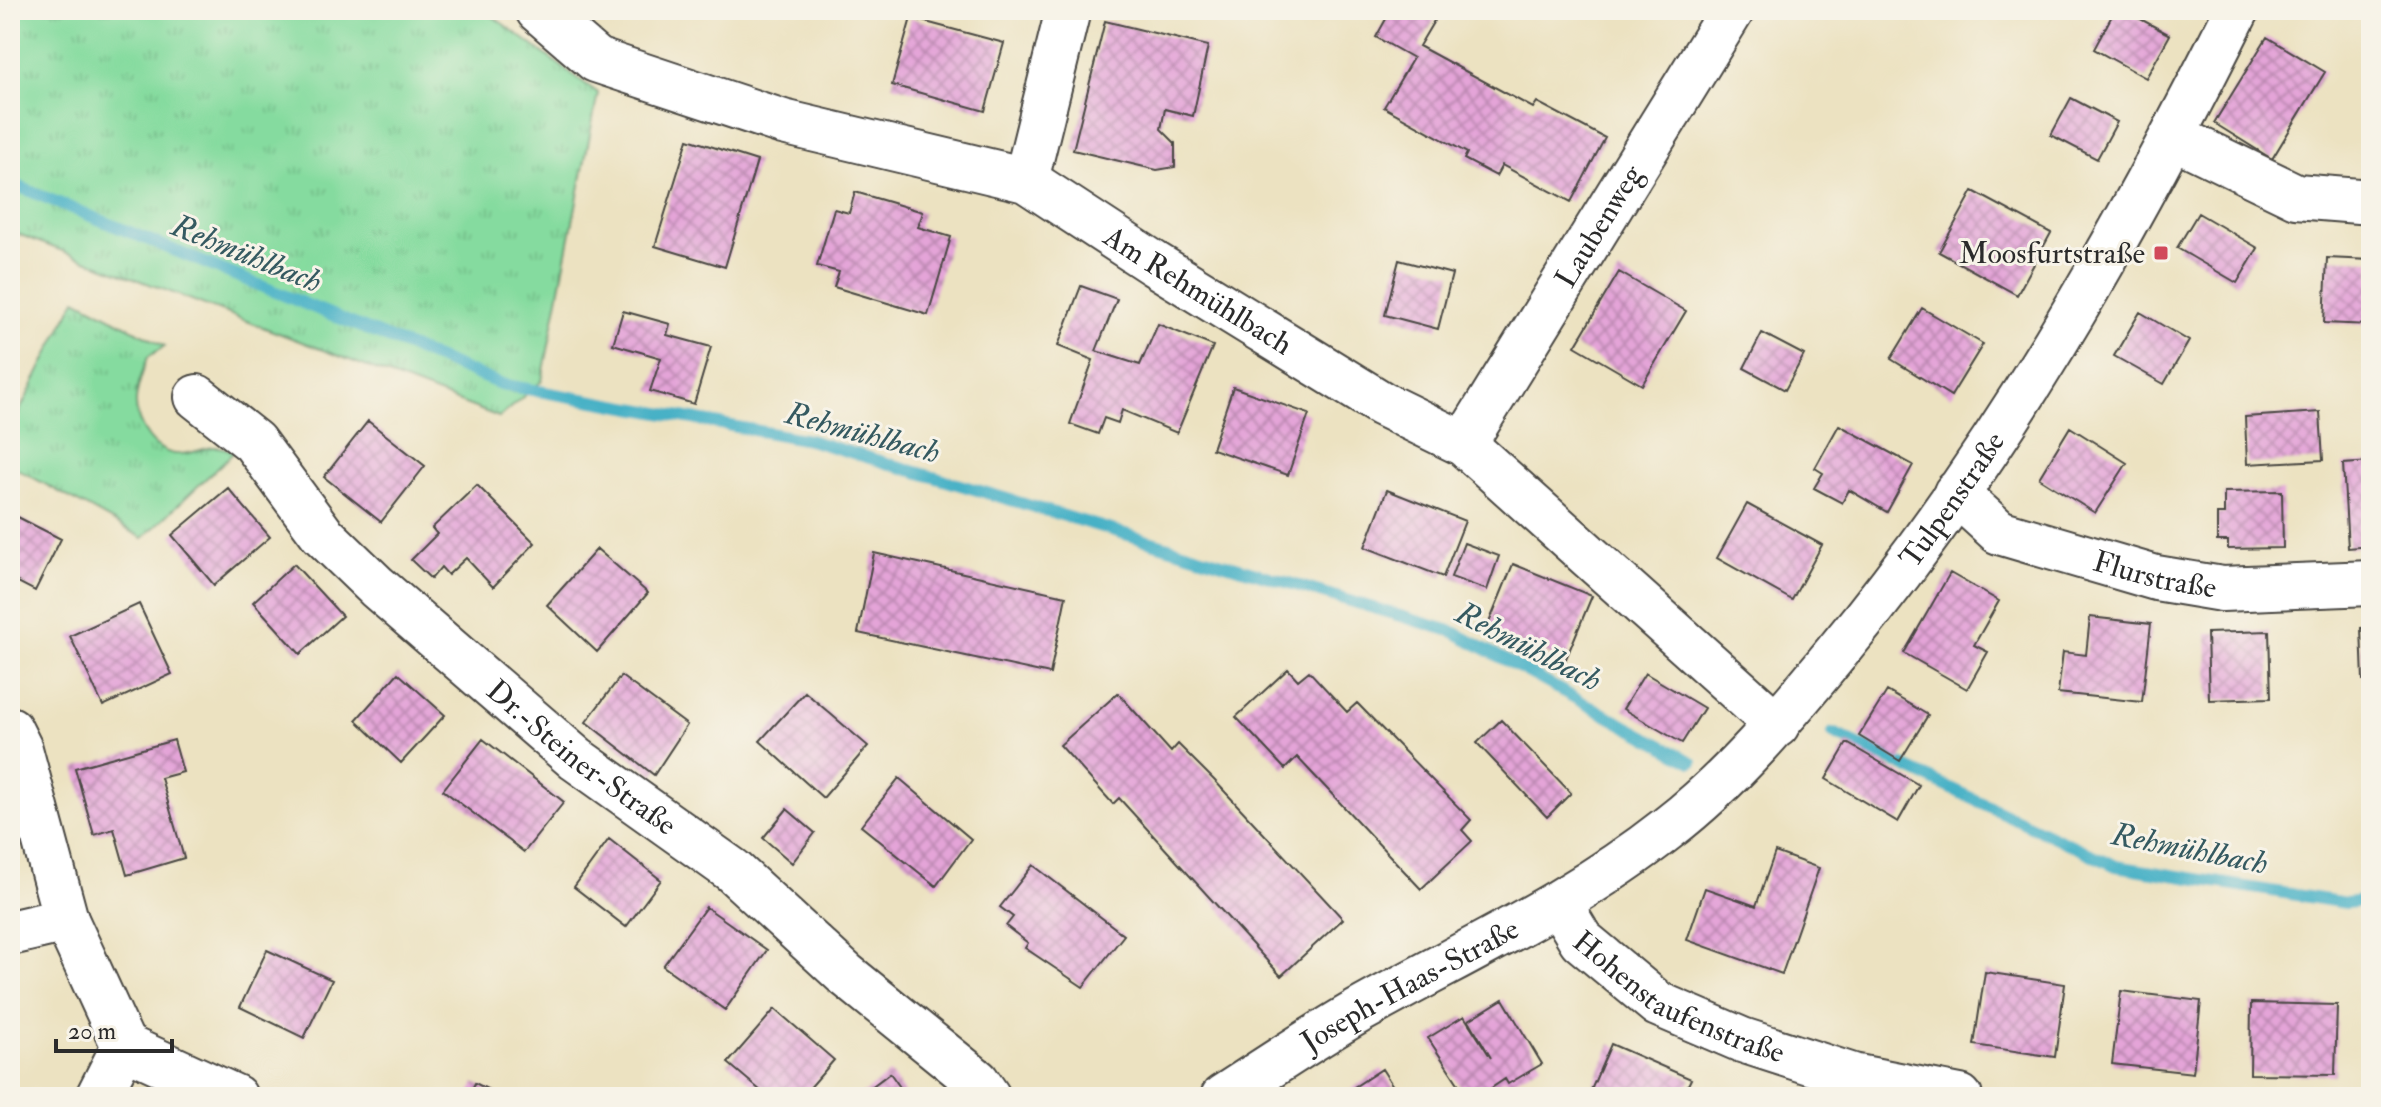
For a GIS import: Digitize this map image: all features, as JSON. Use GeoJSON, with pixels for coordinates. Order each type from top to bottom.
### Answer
{"type":"FeatureCollection","features":[{"type":"Feature","properties":{"kind":"street","name":"Am Rehmühlbach"},"geometry":{"type":"LineString","coordinates":[[538,10],[596,60],[783,122],[1026,180],[1153,263],[1382,404],[1464,444],[1777,725]]}},
{"type":"Feature","properties":{"kind":"street"},"geometry":{"type":"LineString","coordinates":[[1026,180],[1068,10]]}},
{"type":"Feature","properties":{"kind":"street","name":"Laubenweg"},"geometry":{"type":"LineString","coordinates":[[1464,444],[1732,10]]}},
{"type":"Feature","properties":{"kind":"street","name":"Tulpenstraße"},"geometry":{"type":"LineString","coordinates":[[1560,905],[1670,827],[1777,725],[1878,603],[2060,339],[2174,137],[2237,10]]}},
{"type":"Feature","properties":{"kind":"street"},"geometry":{"type":"LineString","coordinates":[[2174,137],[2296,196],[2371,202]]}},
{"type":"Feature","properties":{"kind":"street","name":"Dr.-Steiner-Straße"},"geometry":{"type":"LineString","coordinates":[[197,397],[254,442],[322,534],[389,597],[576,759],[732,870],[845,974],[977,1081],[988,1097]]}},
{"type":"Feature","properties":{"kind":"street","name":"Flurstraße"},"geometry":{"type":"LineString","coordinates":[[1956,493],[1999,532],[2156,578],[2222,589],[2371,583]]}},
{"type":"Feature","properties":{"kind":"street"},"geometry":{"type":"LineString","coordinates":[[10,729],[20,749],[66,920],[124,1046],[235,1097]]}},
{"type":"Feature","properties":{"kind":"street","name":"Joseph-Haas-Straße"},"geometry":{"type":"LineString","coordinates":[[1223,1097],[1357,1012],[1560,905]]}},
{"type":"Feature","properties":{"kind":"street","name":"Hohenstaufenstraße"},"geometry":{"type":"LineString","coordinates":[[1560,905],[1581,940],[1658,1004],[1742,1040],[1853,1076],[1960,1097]]}},
{"type":"Feature","properties":{"kind":"street"},"geometry":{"type":"LineString","coordinates":[[10,933],[66,920]]}},
{"type":"Feature","properties":{"kind":"street"},"geometry":{"type":"LineString","coordinates":[[98,1097],[124,1046]]}},
{"type":"Feature","properties":{"kind":"green space"},"geometry":{"type":"Polygon","coordinates":[[[10,10],[484,10],[598,93],[542,381],[499,417],[10,231],[10,10]]]}},
{"type":"Feature","properties":{"kind":"green space"},"geometry":{"type":"Polygon","coordinates":[[[76,299],[165,346],[148,357],[136,398],[142,427],[154,443],[175,454],[211,447],[234,452],[143,538],[10,465],[10,430],[76,299]]]}},
{"type":"Feature","properties":{"kind":"building"},"geometry":{"type":"Polygon","coordinates":[[[1391,10],[1419,10],[1435,19],[1419,46],[1533,108],[1537,102],[1605,138],[1571,202],[1502,165],[1496,176],[1464,159],[1467,153],[1384,107],[1413,58],[1376,37],[1391,10]]]}},
{"type":"Feature","properties":{"kind":"building"},"geometry":{"type":"Polygon","coordinates":[[[2115,10],[2124,10],[2170,35],[2146,78],[2094,49],[2115,10]]]}},
{"type":"Feature","properties":{"kind":"building"},"geometry":{"type":"Polygon","coordinates":[[[911,18],[1004,43],[985,111],[892,85],[911,18]]]}},
{"type":"Feature","properties":{"kind":"building"},"geometry":{"type":"Polygon","coordinates":[[[1105,21],[1208,46],[1193,116],[1165,109],[1161,129],[1175,143],[1175,167],[1157,170],[1073,150],[1105,21]]]}},
{"type":"Feature","properties":{"kind":"building"},"geometry":{"type":"Polygon","coordinates":[[[2267,37],[2325,72],[2272,159],[2214,123],[2267,37]]]}},
{"type":"Feature","properties":{"kind":"building"},"geometry":{"type":"Polygon","coordinates":[[[2071,98],[2117,122],[2097,159],[2051,135],[2071,98]]]}},
{"type":"Feature","properties":{"kind":"building"},"geometry":{"type":"Polygon","coordinates":[[[688,139],[757,161],[725,267],[655,246],[688,139]]]}},
{"type":"Feature","properties":{"kind":"building"},"geometry":{"type":"Polygon","coordinates":[[[1973,191],[2051,233],[2017,295],[1939,252],[1973,191]]]}},
{"type":"Feature","properties":{"kind":"building"},"geometry":{"type":"Polygon","coordinates":[[[855,192],[923,212],[918,227],[951,237],[928,315],[834,287],[839,272],[817,266],[834,209],[849,213],[855,192]]]}},
{"type":"Feature","properties":{"kind":"building"},"geometry":{"type":"Polygon","coordinates":[[[2198,213],[2258,248],[2237,283],[2177,248],[2198,213]]]}},
{"type":"Feature","properties":{"kind":"building"},"geometry":{"type":"Polygon","coordinates":[[[2327,258],[2371,260],[2371,325],[2324,323],[2327,258]]]}},
{"type":"Feature","properties":{"kind":"building"},"geometry":{"type":"Polygon","coordinates":[[[1399,260],[1452,274],[1438,329],[1385,315],[1399,260]]]}},
{"type":"Feature","properties":{"kind":"building"},"geometry":{"type":"Polygon","coordinates":[[[1619,272],[1686,311],[1642,385],[1575,346],[1619,272]]]}},
{"type":"Feature","properties":{"kind":"building"},"geometry":{"type":"Polygon","coordinates":[[[1081,286],[1117,299],[1096,351],[1140,365],[1158,324],[1213,346],[1177,433],[1122,410],[1118,423],[1104,418],[1098,434],[1070,424],[1093,360],[1058,346],[1081,286]]]}},
{"type":"Feature","properties":{"kind":"building"},"geometry":{"type":"Polygon","coordinates":[[[1922,308],[1983,344],[1951,396],[1891,359],[1922,308]]]}},
{"type":"Feature","properties":{"kind":"building"},"geometry":{"type":"Polygon","coordinates":[[[623,311],[670,324],[667,335],[711,347],[694,404],[650,391],[661,358],[613,344],[623,311]]]}},
{"type":"Feature","properties":{"kind":"building"},"geometry":{"type":"Polygon","coordinates":[[[2140,312],[2189,341],[2164,384],[2114,356],[2140,312]]]}},
{"type":"Feature","properties":{"kind":"building"},"geometry":{"type":"Polygon","coordinates":[[[1762,333],[1804,355],[1785,390],[1744,368],[1762,333]]]}},
{"type":"Feature","properties":{"kind":"building"},"geometry":{"type":"Polygon","coordinates":[[[1233,387],[1309,414],[1288,475],[1212,449],[1233,387]]]}},
{"type":"Feature","properties":{"kind":"building"},"geometry":{"type":"Polygon","coordinates":[[[2320,412],[2323,460],[2247,464],[2245,417],[2320,412]]]}},
{"type":"Feature","properties":{"kind":"building"},"geometry":{"type":"Polygon","coordinates":[[[368,421],[425,466],[381,522],[324,477],[368,421]]]}},
{"type":"Feature","properties":{"kind":"building"},"geometry":{"type":"Polygon","coordinates":[[[1839,425],[1913,465],[1887,512],[1849,490],[1842,503],[1814,488],[1823,473],[1815,468],[1839,425]]]}},
{"type":"Feature","properties":{"kind":"building"},"geometry":{"type":"Polygon","coordinates":[[[2070,427],[2127,463],[2095,513],[2039,478],[2070,427]]]}},
{"type":"Feature","properties":{"kind":"building"},"geometry":{"type":"Polygon","coordinates":[[[2371,462],[2371,546],[2348,548],[2343,464],[2371,462]]]}},
{"type":"Feature","properties":{"kind":"building"},"geometry":{"type":"Polygon","coordinates":[[[477,485],[535,543],[493,587],[466,558],[448,575],[441,567],[431,579],[411,560],[437,534],[432,528],[477,485]]]}},
{"type":"Feature","properties":{"kind":"building"},"geometry":{"type":"Polygon","coordinates":[[[228,488],[270,537],[214,585],[172,535],[228,488]]]}},
{"type":"Feature","properties":{"kind":"building"},"geometry":{"type":"Polygon","coordinates":[[[1387,490],[1465,521],[1443,577],[1365,547],[1387,490]]]}},
{"type":"Feature","properties":{"kind":"building"},"geometry":{"type":"Polygon","coordinates":[[[2282,491],[2283,548],[2228,549],[2228,541],[2217,541],[2217,514],[2224,514],[2224,492],[2282,491]]]}},
{"type":"Feature","properties":{"kind":"building"},"geometry":{"type":"Polygon","coordinates":[[[1747,504],[1822,545],[1792,600],[1717,558],[1747,504]]]}},
{"type":"Feature","properties":{"kind":"building"},"geometry":{"type":"Polygon","coordinates":[[[10,513],[61,539],[35,591],[10,578],[10,513]]]}},
{"type":"Feature","properties":{"kind":"building"},"geometry":{"type":"Polygon","coordinates":[[[1464,543],[1499,556],[1487,590],[1451,577],[1464,543]]]}},
{"type":"Feature","properties":{"kind":"building"},"geometry":{"type":"Polygon","coordinates":[[[597,549],[648,593],[597,652],[547,605],[597,549]]]}},
{"type":"Feature","properties":{"kind":"building"},"geometry":{"type":"Polygon","coordinates":[[[874,553],[1066,596],[1050,674],[858,633],[874,553]]]}},
{"type":"Feature","properties":{"kind":"building"},"geometry":{"type":"Polygon","coordinates":[[[294,564],[342,616],[300,654],[253,602],[294,564]]]}},
{"type":"Feature","properties":{"kind":"building"},"geometry":{"type":"Polygon","coordinates":[[[1513,564],[1592,596],[1565,661],[1486,630],[1513,564]]]}},
{"type":"Feature","properties":{"kind":"building"},"geometry":{"type":"Polygon","coordinates":[[[1950,573],[1999,601],[1974,645],[1988,652],[1967,689],[1904,653],[1950,573]]]}},
{"type":"Feature","properties":{"kind":"building"},"geometry":{"type":"Polygon","coordinates":[[[139,604],[172,674],[103,706],[70,636],[139,604]]]}},
{"type":"Feature","properties":{"kind":"building"},"geometry":{"type":"Polygon","coordinates":[[[2090,617],[2151,624],[2142,702],[2058,693],[2063,652],[2086,655],[2090,617]]]}},
{"type":"Feature","properties":{"kind":"building"},"geometry":{"type":"Polygon","coordinates":[[[2371,627],[2371,680],[2363,680],[2361,628],[2371,627]]]}},
{"type":"Feature","properties":{"kind":"building"},"geometry":{"type":"Polygon","coordinates":[[[2269,631],[2271,698],[2209,700],[2207,633],[2269,631]]]}},
{"type":"Feature","properties":{"kind":"building"},"geometry":{"type":"Polygon","coordinates":[[[1288,669],[1298,680],[1309,671],[1347,712],[1357,703],[1471,820],[1462,830],[1472,841],[1421,889],[1297,757],[1285,769],[1236,717],[1288,669]]]}},
{"type":"Feature","properties":{"kind":"building"},"geometry":{"type":"Polygon","coordinates":[[[398,673],[445,715],[401,763],[356,720],[398,673]]]}},
{"type":"Feature","properties":{"kind":"building"},"geometry":{"type":"Polygon","coordinates":[[[1645,673],[1704,708],[1682,743],[1623,709],[1645,673]]]}},
{"type":"Feature","properties":{"kind":"building"},"geometry":{"type":"Polygon","coordinates":[[[621,676],[687,725],[654,775],[586,722],[621,676]]]}},
{"type":"Feature","properties":{"kind":"building"},"geometry":{"type":"Polygon","coordinates":[[[1887,691],[1928,715],[1900,761],[1859,736],[1887,691]]]}},
{"type":"Feature","properties":{"kind":"building"},"geometry":{"type":"Polygon","coordinates":[[[805,692],[868,746],[823,798],[760,741],[805,692]]]}},
{"type":"Feature","properties":{"kind":"building"},"geometry":{"type":"Polygon","coordinates":[[[1118,693],[1171,752],[1178,744],[1214,780],[1343,919],[1281,976],[1119,798],[1113,804],[1060,745],[1118,693]]]}},
{"type":"Feature","properties":{"kind":"building"},"geometry":{"type":"Polygon","coordinates":[[[1501,720],[1571,793],[1547,817],[1477,743],[1501,720]]]}},
{"type":"Feature","properties":{"kind":"building"},"geometry":{"type":"Polygon","coordinates":[[[483,739],[564,802],[524,852],[443,790],[483,739]]]}},
{"type":"Feature","properties":{"kind":"building"},"geometry":{"type":"Polygon","coordinates":[[[174,740],[183,772],[161,778],[184,858],[127,875],[114,829],[94,835],[75,768],[174,740]]]}},
{"type":"Feature","properties":{"kind":"building"},"geometry":{"type":"Polygon","coordinates":[[[1847,743],[1919,785],[1898,822],[1826,779],[1847,743]]]}},
{"type":"Feature","properties":{"kind":"building"},"geometry":{"type":"Polygon","coordinates":[[[899,778],[971,839],[936,886],[861,826],[899,778]]]}},
{"type":"Feature","properties":{"kind":"building"},"geometry":{"type":"Polygon","coordinates":[[[787,809],[815,833],[792,863],[763,838],[787,809]]]}},
{"type":"Feature","properties":{"kind":"building"},"geometry":{"type":"Polygon","coordinates":[[[609,839],[661,880],[626,927],[574,887],[609,839]]]}},
{"type":"Feature","properties":{"kind":"building"},"geometry":{"type":"Polygon","coordinates":[[[1775,852],[1819,868],[1782,974],[1687,940],[1705,888],[1756,906],[1775,852]]]}},
{"type":"Feature","properties":{"kind":"building"},"geometry":{"type":"Polygon","coordinates":[[[1033,865],[1124,935],[1083,987],[1025,948],[1028,943],[1006,926],[1013,917],[1000,907],[1033,865]]]}},
{"type":"Feature","properties":{"kind":"building"},"geometry":{"type":"Polygon","coordinates":[[[706,907],[767,950],[725,1010],[663,966],[706,907]]]}},
{"type":"Feature","properties":{"kind":"building"},"geometry":{"type":"Polygon","coordinates":[[[267,950],[332,980],[304,1038],[240,1007],[267,950]]]}},
{"type":"Feature","properties":{"kind":"building"},"geometry":{"type":"Polygon","coordinates":[[[1985,972],[2065,984],[2055,1057],[1974,1045],[1985,972]]]}},
{"type":"Feature","properties":{"kind":"building"},"geometry":{"type":"Polygon","coordinates":[[[2121,991],[2201,1001],[2193,1073],[2112,1064],[2121,991]]]}},
{"type":"Feature","properties":{"kind":"building"},"geometry":{"type":"Polygon","coordinates":[[[1503,999],[1542,1064],[1508,1084],[1505,1079],[1478,1097],[1467,1097],[1428,1038],[1464,1016],[1491,1058],[1469,1020],[1503,999]]]}},
{"type":"Feature","properties":{"kind":"building"},"geometry":{"type":"Polygon","coordinates":[[[2251,1003],[2337,1005],[2335,1075],[2250,1074],[2251,1003]]]}},
{"type":"Feature","properties":{"kind":"building"},"geometry":{"type":"Polygon","coordinates":[[[775,1009],[834,1060],[802,1097],[768,1097],[728,1063],[775,1009]]]}},
{"type":"Feature","properties":{"kind":"building"},"geometry":{"type":"Polygon","coordinates":[[[1611,1044],[1691,1079],[1682,1097],[1588,1097],[1611,1044]]]}},
{"type":"Feature","properties":{"kind":"building"},"geometry":{"type":"Polygon","coordinates":[[[1382,1069],[1400,1097],[1339,1097],[1382,1069]]]}},
{"type":"Feature","properties":{"kind":"building"},"geometry":{"type":"Polygon","coordinates":[[[890,1073],[907,1097],[858,1097],[890,1073]]]}},
{"type":"Feature","properties":{"kind":"building"},"geometry":{"type":"Polygon","coordinates":[[[475,1083],[503,1097],[468,1097],[475,1083]]]}},
{"type":"Feature","properties":{"kind":"waterway","name":"Rehmühlbach"},"geometry":{"type":"LineString","coordinates":[[10,183],[500,384],[809,440],[1454,632],[1692,762]]}},
{"type":"Feature","properties":{"kind":"waterway","name":"Rehmühlbach"},"geometry":{"type":"LineString","coordinates":[[1833,733],[2116,866],[2346,903],[2371,900]]}},
{"type":"Feature","properties":{"kind":"place","name":"Moosfurtstraße"},"geometry":{"type":"Point","coordinates":[2161,253]}}]}
